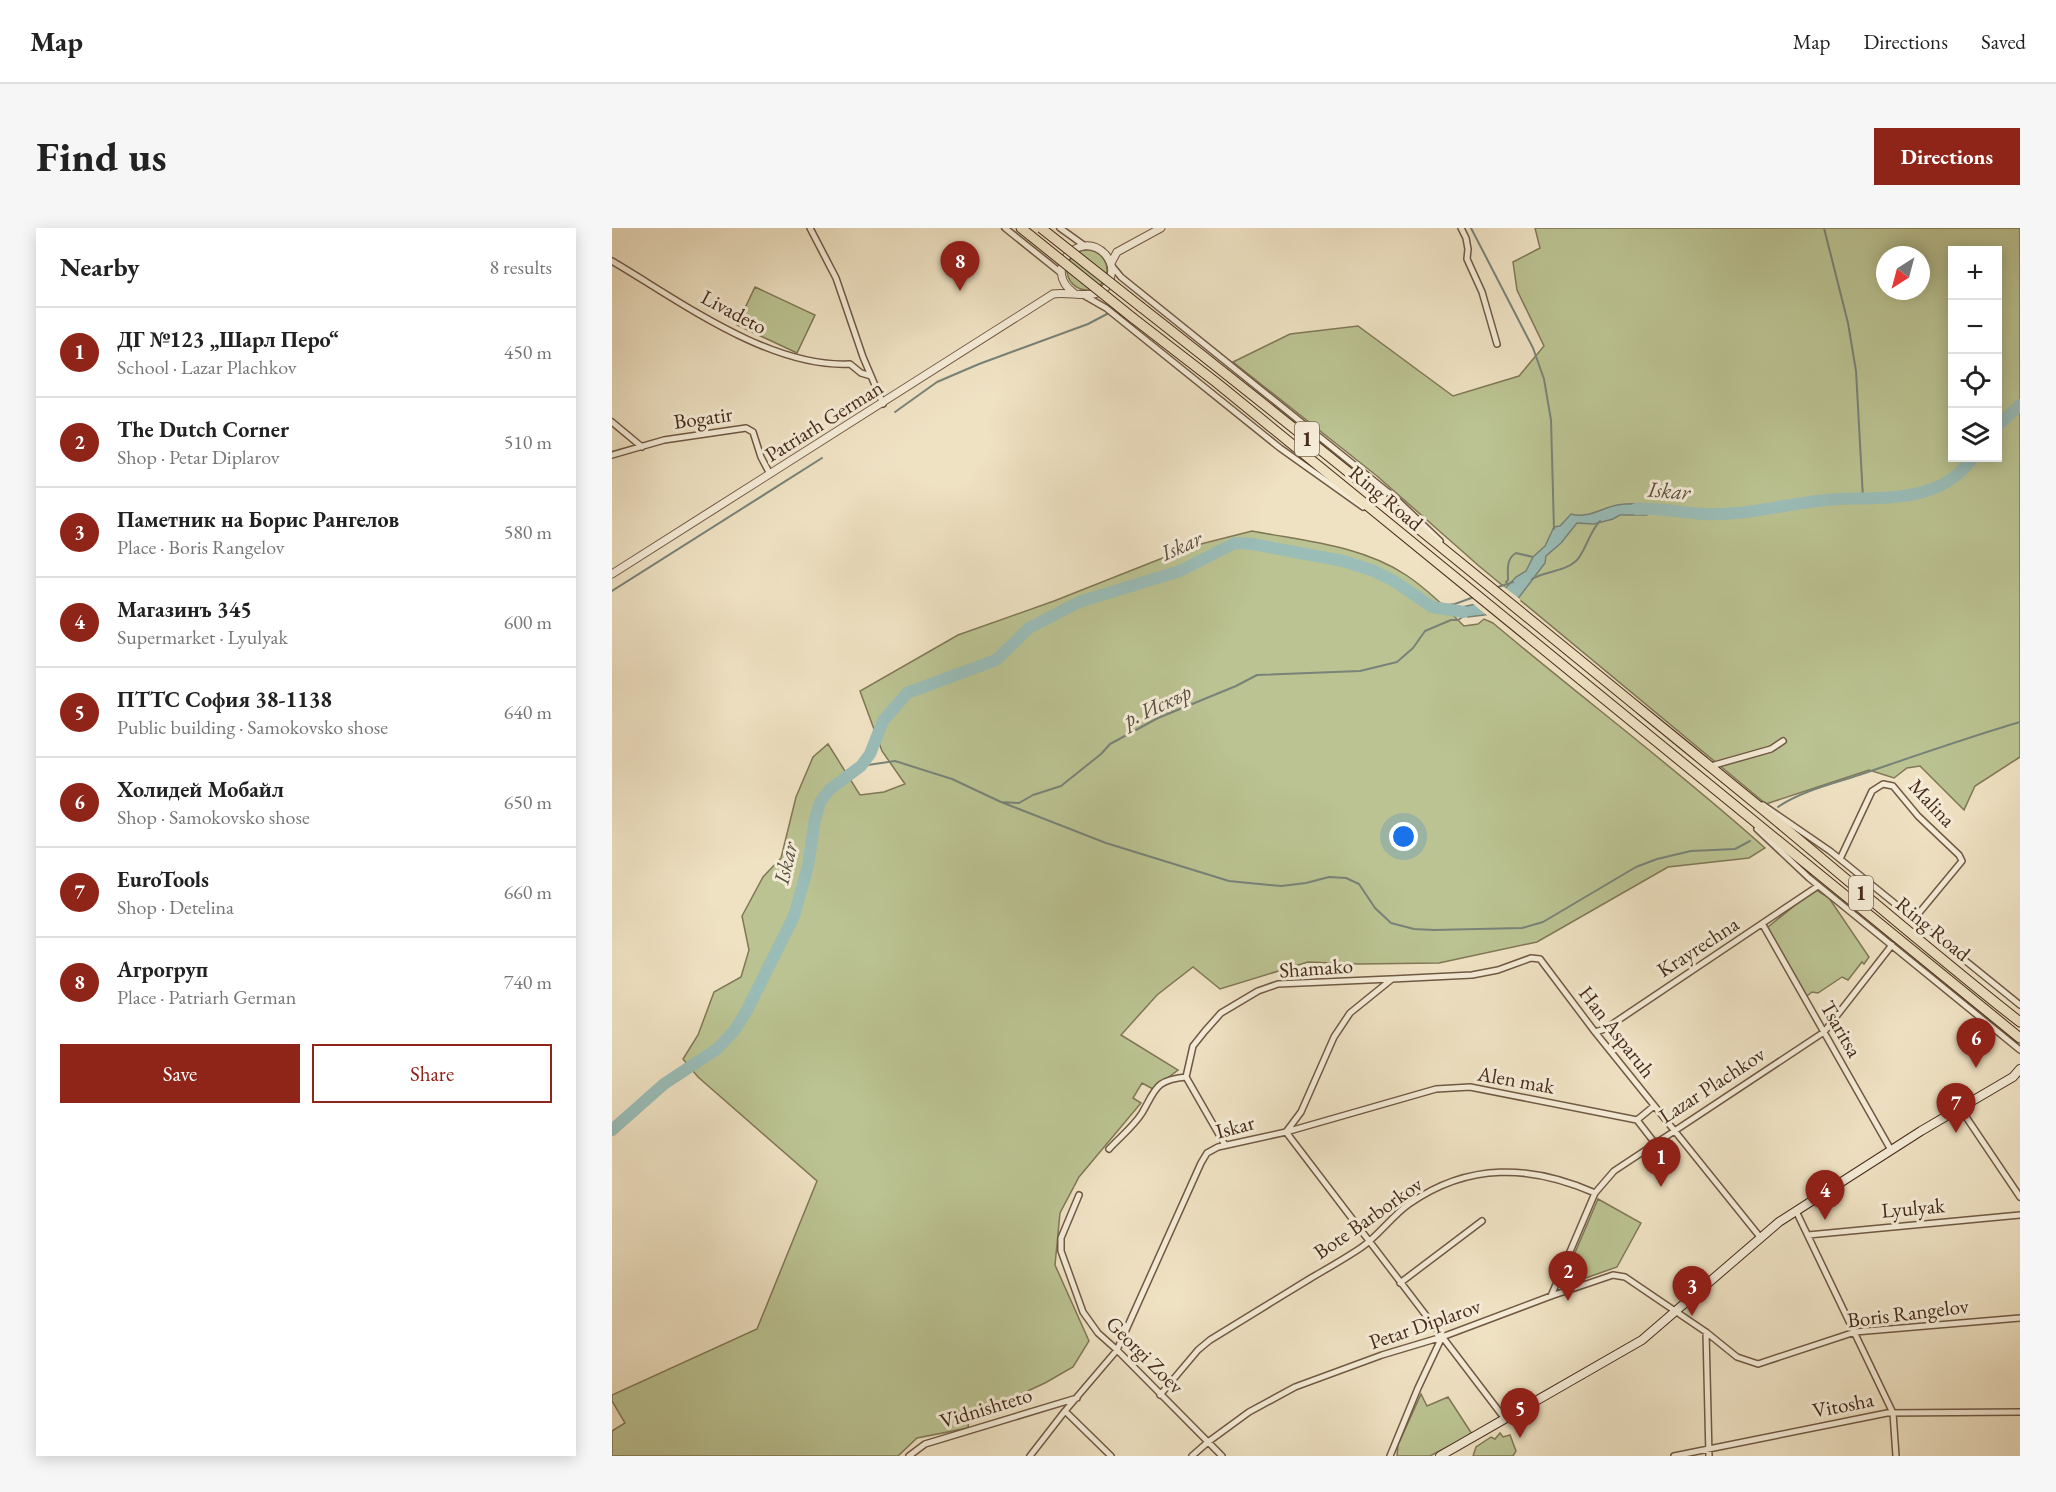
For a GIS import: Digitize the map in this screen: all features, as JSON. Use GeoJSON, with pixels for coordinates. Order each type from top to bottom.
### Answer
{"type":"FeatureCollection","features":[{"type":"Feature","properties":{"kind":"highway","name":"Ring Road"},"geometry":{"type":"LineString","coordinates":[[1021,228],[1217,383],[2020,1038]]}},
{"type":"Feature","properties":{"kind":"highway","name":"Ring Road"},"geometry":{"type":"LineString","coordinates":[[1041,228],[1472,571],[2020,1022]]}},
{"type":"Feature","properties":{"kind":"main road"},"geometry":{"type":"LineString","coordinates":[[1442,1456],[1642,1341],[1760,1237],[1796,1211],[1960,1108],[2017,1077],[2020,1069]]}},
{"type":"Feature","properties":{"kind":"street"},"geometry":{"type":"LineString","coordinates":[[810,228],[836,278],[863,357],[883,404]]}},
{"type":"Feature","properties":{"kind":"street"},"geometry":{"type":"LineString","coordinates":[[1005,228],[1061,275],[1068,288],[1074,293]]}},
{"type":"Feature","properties":{"kind":"street"},"geometry":{"type":"LineString","coordinates":[[1060,228],[1085,246]]}},
{"type":"Feature","properties":{"kind":"street"},"geometry":{"type":"LineString","coordinates":[[1103,252],[1117,252],[1161,228]]}},
{"type":"Feature","properties":{"kind":"street"},"geometry":{"type":"LineString","coordinates":[[1461,228],[1466,238],[1467,259],[1482,292],[1497,344]]}},
{"type":"Feature","properties":{"kind":"street"},"geometry":{"type":"LineString","coordinates":[[1427,556],[1280,448],[1106,308],[1085,296],[1074,293],[1053,294],[1066,255],[1073,249],[1085,246],[1095,247],[1103,252],[1121,277],[1394,497],[1472,571]]}},
{"type":"Feature","properties":{"kind":"street"},"geometry":{"type":"LineString","coordinates":[[1085,296],[1096,294],[1106,288],[1110,279],[1111,264],[1117,252]]}},
{"type":"Feature","properties":{"kind":"street","name":"Livadeto"},"geometry":{"type":"LineString","coordinates":[[612,261],[731,331],[756,343],[804,359],[850,364],[861,373],[871,376]]}},
{"type":"Feature","properties":{"kind":"street","name":"Patriarh German"},"geometry":{"type":"LineString","coordinates":[[612,574],[1053,294]]}},
{"type":"Feature","properties":{"kind":"street"},"geometry":{"type":"LineString","coordinates":[[850,364],[863,357]]}},
{"type":"Feature","properties":{"kind":"street"},"geometry":{"type":"LineString","coordinates":[[612,422],[642,447]]}},
{"type":"Feature","properties":{"kind":"street","name":"Bogatir"},"geometry":{"type":"LineString","coordinates":[[612,455],[664,440],[746,428],[753,432],[761,457],[770,474]]}},
{"type":"Feature","properties":{"kind":"street"},"geometry":{"type":"LineString","coordinates":[[1712,768],[1771,749],[1783,741]]}},
{"type":"Feature","properties":{"kind":"street","name":"Ring Road"},"geometry":{"type":"LineString","coordinates":[[1712,768],[1840,860],[2020,1005]]}},
{"type":"Feature","properties":{"kind":"street","name":"Malina"},"geometry":{"type":"LineString","coordinates":[[1840,860],[1872,792],[1883,784],[1893,786],[1918,816],[1959,855],[1962,861],[1914,919]]}},
{"type":"Feature","properties":{"kind":"street","name":"Ring Road"},"geometry":{"type":"LineString","coordinates":[[1726,798],[1818,886],[2020,1050]]}},
{"type":"Feature","properties":{"kind":"street","name":"Krayrechna"},"geometry":{"type":"LineString","coordinates":[[1595,1032],[1605,1029],[1818,886]]}},
{"type":"Feature","properties":{"kind":"street","name":"Tsaritsa"},"geometry":{"type":"LineString","coordinates":[[1762,924],[1891,1150]]}},
{"type":"Feature","properties":{"kind":"street","name":"Lazar Plachkov"},"geometry":{"type":"LineString","coordinates":[[1551,1296],[1596,1193],[1614,1171],[1654,1142],[1824,1032],[1892,945]]}},
{"type":"Feature","properties":{"kind":"street","name":"Han Asparuh"},"geometry":{"type":"LineString","coordinates":[[1392,979],[1472,975],[1498,970],[1531,958],[1540,959],[1595,1032],[1760,1237]]}},
{"type":"Feature","properties":{"kind":"street","name":"Shamako"},"geometry":{"type":"LineString","coordinates":[[1186,1077],[1193,1046],[1204,1031],[1221,1013],[1258,992],[1278,984],[1392,979]]}},
{"type":"Feature","properties":{"kind":"street","name":"Iskar"},"geometry":{"type":"LineString","coordinates":[[1030,1456],[1117,1350],[1207,1153],[1225,1145],[1286,1132],[1301,1112],[1334,1037],[1350,1013],[1392,979]]}},
{"type":"Feature","properties":{"kind":"street"},"geometry":{"type":"LineString","coordinates":[[1109,1149],[1142,1114],[1160,1084],[1171,1078],[1186,1077],[1225,1145]]}},
{"type":"Feature","properties":{"kind":"street","name":"Alen mak"},"geometry":{"type":"LineString","coordinates":[[1286,1132],[1436,1089],[1470,1087],[1637,1120]]}},
{"type":"Feature","properties":{"kind":"street"},"geometry":{"type":"LineString","coordinates":[[1654,1106],[1637,1120],[1654,1142]]}},
{"type":"Feature","properties":{"kind":"street"},"geometry":{"type":"LineString","coordinates":[[1960,1108],[2020,1197]]}},
{"type":"Feature","properties":{"kind":"street"},"geometry":{"type":"LineString","coordinates":[[1286,1132],[1505,1419]]}},
{"type":"Feature","properties":{"kind":"street","name":"Bote Barborkov"},"geometry":{"type":"LineString","coordinates":[[1160,1395],[1198,1350],[1210,1340],[1368,1241],[1409,1204],[1439,1188],[1466,1177],[1504,1171],[1535,1173],[1569,1181],[1596,1193]]}},
{"type":"Feature","properties":{"kind":"street","name":"Georgi Zoev"},"geometry":{"type":"LineString","coordinates":[[1079,1195],[1061,1238],[1063,1260],[1083,1312],[1098,1334],[1117,1350],[1222,1456]]}},
{"type":"Feature","properties":{"kind":"street"},"geometry":{"type":"LineString","coordinates":[[1796,1211],[1893,1413],[1896,1456]]}},
{"type":"Feature","properties":{"kind":"street","name":"Lyulyak"},"geometry":{"type":"LineString","coordinates":[[1808,1235],[2020,1215]]}},
{"type":"Feature","properties":{"kind":"street"},"geometry":{"type":"LineString","coordinates":[[1400,1283],[1482,1221]]}},
{"type":"Feature","properties":{"kind":"street","name":"Petar Diplarov"},"geometry":{"type":"LineString","coordinates":[[1192,1456],[1250,1412],[1295,1387],[1613,1275],[1625,1277],[1676,1312]]}},
{"type":"Feature","properties":{"kind":"street","name":"Boris Rangelov"},"geometry":{"type":"LineString","coordinates":[[1676,1312],[1737,1357],[1758,1364],[1856,1332],[2020,1318]]}},
{"type":"Feature","properties":{"kind":"street"},"geometry":{"type":"LineString","coordinates":[[1706,1332],[1709,1453]]}},
{"type":"Feature","properties":{"kind":"street"},"geometry":{"type":"LineString","coordinates":[[1390,1456],[1442,1337]]}},
{"type":"Feature","properties":{"kind":"street","name":"Vidnishteto"},"geometry":{"type":"LineString","coordinates":[[909,1456],[925,1444],[1077,1398]]}},
{"type":"Feature","properties":{"kind":"street"},"geometry":{"type":"LineString","coordinates":[[1065,1411],[1111,1456]]}},
{"type":"Feature","properties":{"kind":"street","name":"Vitosha"},"geometry":{"type":"LineString","coordinates":[[1674,1456],[1709,1453],[1893,1413],[2020,1412]]}},
{"type":"Feature","properties":{"kind":"green space"},"geometry":{"type":"Polygon","coordinates":[[[1535,228],[2020,228],[2020,757],[1975,786],[1964,810],[1920,766],[1907,768],[1894,778],[1869,770],[1766,804],[1479,566],[1377,476],[1233,362],[1290,334],[1358,326],[1453,396],[1519,376],[1544,346],[1517,290],[1513,262],[1540,248],[1535,228]]]}},
{"type":"Feature","properties":{"kind":"green space"},"geometry":{"type":"Polygon","coordinates":[[[1087,250],[1101,256],[1107,270],[1101,284],[1087,290],[1073,284],[1067,270],[1073,256],[1087,250]]]}},
{"type":"Feature","properties":{"kind":"green space"},"geometry":{"type":"Polygon","coordinates":[[[755,287],[815,315],[797,353],[737,325],[755,287]]]}},
{"type":"Feature","properties":{"kind":"green space"},"geometry":{"type":"Polygon","coordinates":[[[1252,531],[1331,546],[1370,557],[1414,580],[1464,626],[1478,624],[1484,619],[1493,623],[1698,790],[1765,848],[1749,858],[1668,867],[1537,942],[1439,963],[1308,962],[1220,989],[1193,967],[1157,995],[1121,1035],[1178,1070],[1153,1089],[1142,1083],[1133,1098],[1141,1103],[1079,1177],[1060,1213],[1055,1265],[1089,1341],[1073,1367],[1045,1383],[969,1418],[968,1428],[917,1438],[898,1456],[612,1456],[612,1431],[625,1423],[612,1401],[612,1395],[757,1329],[817,1181],[698,1077],[683,1059],[698,1035],[714,992],[741,977],[749,950],[742,916],[763,877],[781,858],[796,797],[813,757],[828,744],[860,795],[884,792],[905,784],[882,751],[860,691],[958,635],[1054,601],[1193,546],[1252,531]]]}},
{"type":"Feature","properties":{"kind":"green space"},"geometry":{"type":"Polygon","coordinates":[[[1815,889],[1829,898],[1869,957],[1848,980],[1842,977],[1818,993],[1812,992],[1807,996],[1767,930],[1815,889]]]}},
{"type":"Feature","properties":{"kind":"green space"},"geometry":{"type":"Polygon","coordinates":[[[1598,1199],[1641,1223],[1617,1267],[1577,1281],[1568,1269],[1598,1199]]]}},
{"type":"Feature","properties":{"kind":"green space"},"geometry":{"type":"Polygon","coordinates":[[[1421,1394],[1427,1406],[1448,1397],[1472,1434],[1430,1456],[1397,1456],[1398,1445],[1421,1394]]]}},
{"type":"Feature","properties":{"kind":"green space"},"geometry":{"type":"Polygon","coordinates":[[[1500,1433],[1503,1437],[1510,1435],[1516,1451],[1513,1456],[1473,1456],[1476,1447],[1491,1437],[1495,1439],[1500,1433]]]}},
{"type":"Feature","properties":{"kind":"water"},"geometry":{"type":"Polygon","coordinates":[[[1621,504],[1652,504],[1647,515],[1620,515],[1594,524],[1577,523],[1561,543],[1546,556],[1545,563],[1517,600],[1492,614],[1468,617],[1449,610],[1489,601],[1498,596],[1516,577],[1526,571],[1533,557],[1545,546],[1554,527],[1560,526],[1571,514],[1589,514],[1621,504]]]}},
{"type":"Feature","properties":{"kind":"pier"},"geometry":{"type":"Polygon","coordinates":[[[1503,586],[1521,600],[1508,611],[1490,618],[1472,603],[1487,599],[1503,586]]]}},
{"type":"Feature","properties":{"kind":"waterway"},"geometry":{"type":"LineString","coordinates":[[1471,228],[1533,348],[1544,379],[1551,420],[1554,529]]}},
{"type":"Feature","properties":{"kind":"waterway"},"geometry":{"type":"LineString","coordinates":[[1824,228],[1848,323],[1856,371],[1863,498]]}},
{"type":"Feature","properties":{"kind":"waterway"},"geometry":{"type":"LineString","coordinates":[[895,412],[937,382],[1088,324],[1107,314]]}},
{"type":"Feature","properties":{"kind":"waterway","name":"Iskar"},"geometry":{"type":"LineString","coordinates":[[2002,421],[2020,405]]}},
{"type":"Feature","properties":{"kind":"waterway"},"geometry":{"type":"LineString","coordinates":[[612,591],[822,458]]}},
{"type":"Feature","properties":{"kind":"waterway","name":"Iskar"},"geometry":{"type":"LineString","coordinates":[[1636,509],[1719,514],[1750,512],[1826,500],[1902,496],[1940,486],[1958,474],[1969,462]]}},
{"type":"Feature","properties":{"kind":"waterway"},"geometry":{"type":"LineString","coordinates":[[1532,579],[1571,565],[1576,561],[1600,521]]}},
{"type":"Feature","properties":{"kind":"waterway","name":"Iskar"},"geometry":{"type":"LineString","coordinates":[[612,1130],[664,1084],[717,1049],[734,1031],[746,1012],[794,916],[808,866],[820,802],[829,790],[861,766],[870,754],[883,721],[907,693],[996,660],[1029,628],[1079,602],[1180,571],[1235,543],[1252,544],[1343,561],[1374,571],[1394,581],[1432,607],[1464,612]]}},
{"type":"Feature","properties":{"kind":"waterway"},"geometry":{"type":"LineString","coordinates":[[1506,582],[1509,561],[1513,555],[1516,553],[1533,557]]}},
{"type":"Feature","properties":{"kind":"waterway"},"geometry":{"type":"LineString","coordinates":[[1495,588],[1513,582]]}},
{"type":"Feature","properties":{"kind":"waterway"},"geometry":{"type":"LineString","coordinates":[[1432,607],[1455,604],[1474,597]]}},
{"type":"Feature","properties":{"kind":"waterway","name":"р. Искър"},"geometry":{"type":"LineString","coordinates":[[861,766],[895,761],[952,779],[1001,802],[1019,803],[1033,795],[1061,786],[1110,744],[1158,718],[1257,675],[1360,671],[1397,662],[1413,648],[1425,631],[1451,620],[1458,620],[1467,614]]}},
{"type":"Feature","properties":{"kind":"waterway"},"geometry":{"type":"LineString","coordinates":[[1778,807],[1817,788],[2020,722]]}},
{"type":"Feature","properties":{"kind":"waterway"},"geometry":{"type":"LineString","coordinates":[[1001,802],[1106,843],[1229,881],[1281,886],[1329,877],[1346,878],[1359,884],[1375,908],[1391,923],[1414,929],[1522,928],[1543,922],[1636,867],[1657,859],[1691,851],[1735,849],[1750,841]]}},
{"type":"Feature","properties":{"kind":"place","name":"Агрогруп"},"geometry":{"type":"Point","coordinates":[960,291]}},
{"type":"Feature","properties":{"kind":"place","name":"Холидей Мобайл"},"geometry":{"type":"Point","coordinates":[1976,1068]}},
{"type":"Feature","properties":{"kind":"place","name":"EuroTools"},"geometry":{"type":"Point","coordinates":[1956,1133]}},
{"type":"Feature","properties":{"kind":"place","name":"ДГ №123 „Шарл Перо“"},"geometry":{"type":"Point","coordinates":[1661,1187]}},
{"type":"Feature","properties":{"kind":"place","name":"Магазинъ 345"},"geometry":{"type":"Point","coordinates":[1825,1220]}},
{"type":"Feature","properties":{"kind":"place","name":"The Dutch Corner"},"geometry":{"type":"Point","coordinates":[1568,1301]}},
{"type":"Feature","properties":{"kind":"place","name":"Паметник на Борис Рангелов"},"geometry":{"type":"Point","coordinates":[1692,1316]}},
{"type":"Feature","properties":{"kind":"place","name":"ПТТС София 38-1138"},"geometry":{"type":"Point","coordinates":[1520,1438]}}]}
